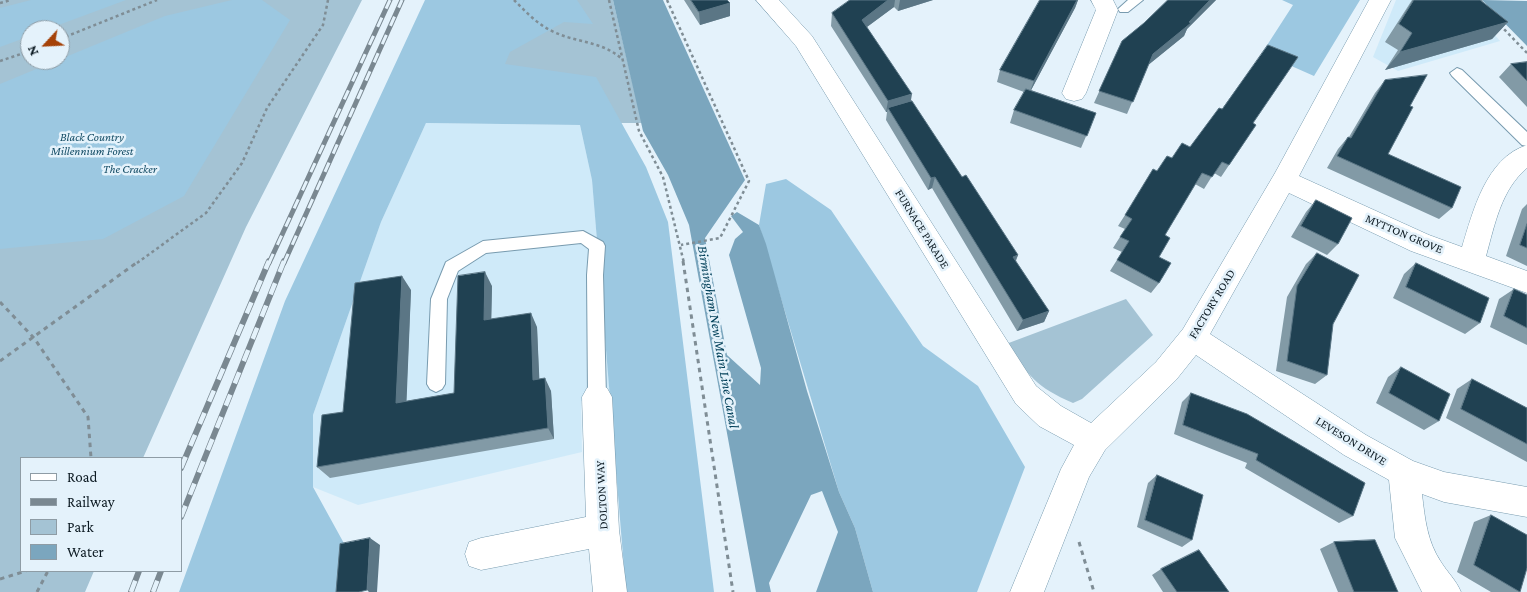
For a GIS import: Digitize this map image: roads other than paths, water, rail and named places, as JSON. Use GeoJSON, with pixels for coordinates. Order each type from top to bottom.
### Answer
{"type":"FeatureCollection","features":[{"type":"Feature","properties":{"kind":"street"},"geometry":{"type":"LineString","coordinates":[[1074,93],[1084,41],[1107,10],[1102,0]]}},
{"type":"Feature","properties":{"kind":"street","name":"FACTORY ROAD"},"geometry":{"type":"LineString","coordinates":[[1027,592],[1077,468],[1094,440],[1166,371],[1193,338],[1284,180],[1359,43],[1380,0]]}},
{"type":"Feature","properties":{"kind":"street","name":"FURNACE PARADE"},"geometry":{"type":"LineString","coordinates":[[773,1],[804,41],[1026,395],[1050,416],[1094,440]]}},
{"type":"Feature","properties":{"kind":"street"},"geometry":{"type":"LineString","coordinates":[[1472,260],[1486,209],[1516,176],[1527,154]]}},
{"type":"Feature","properties":{"kind":"street","name":"MYTTON GROVE"},"geometry":{"type":"LineString","coordinates":[[1284,180],[1420,243],[1472,260],[1527,282]]}},
{"type":"Feature","properties":{"kind":"street","name":"LEVESON DRIVE"},"geometry":{"type":"LineString","coordinates":[[1193,338],[1355,445],[1404,472],[1444,487],[1527,502]]}},
{"type":"Feature","properties":{"kind":"street","name":"DOLTON WAY"},"geometry":{"type":"LineString","coordinates":[[597,397],[603,530],[610,592]]}},
{"type":"Feature","properties":{"kind":"street"},"geometry":{"type":"LineString","coordinates":[[1404,472],[1412,538],[1429,574],[1444,592]]}},
{"type":"Feature","properties":{"kind":"street"},"geometry":{"type":"LineString","coordinates":[[481,554],[603,530]]}},
{"type":"Feature","properties":{"kind":"lane"},"geometry":{"type":"LineString","coordinates":[[1124,9],[1137,0]]}},
{"type":"Feature","properties":{"kind":"lane"},"geometry":{"type":"LineString","coordinates":[[1457,72],[1527,141]]}},
{"type":"Feature","properties":{"kind":"lane"},"geometry":{"type":"LineString","coordinates":[[436,384],[439,300],[452,268],[483,247],[583,237],[597,246],[595,285],[597,397]]}},
{"type":"Feature","properties":{"kind":"water","name":"Birmingham New Main Line Canal"},"geometry":{"type":"Polygon","coordinates":[[[613,0],[663,0],[745,180],[705,238],[727,355],[760,385],[761,368],[729,255],[735,239],[743,232],[731,216],[737,212],[759,225],[766,244],[807,391],[839,492],[855,528],[873,592],[816,592],[838,532],[822,491],[811,495],[769,583],[771,592],[756,592],[689,225],[668,175],[643,131],[613,0]]]}},
{"type":"Feature","properties":{"kind":"water"},"geometry":{"type":"Polygon","coordinates":[[[1482,0],[1527,1],[1527,46],[1482,0]]]}},
{"type":"Feature","properties":{"kind":"railway"},"geometry":{"type":"LineString","coordinates":[[269,263],[390,0]]}},
{"type":"Feature","properties":{"kind":"railway"},"geometry":{"type":"LineString","coordinates":[[284,263],[402,0]]}},
{"type":"Feature","properties":{"kind":"railway"},"geometry":{"type":"LineString","coordinates":[[182,466],[269,261]]}},
{"type":"Feature","properties":{"kind":"railway"},"geometry":{"type":"LineString","coordinates":[[182,515],[284,261]]}},
{"type":"Feature","properties":{"kind":"railway"},"geometry":{"type":"LineString","coordinates":[[131,592],[139,572]]}},
{"type":"Feature","properties":{"kind":"railway"},"geometry":{"type":"LineString","coordinates":[[153,592],[161,572]]}},
{"type":"Feature","properties":{"kind":"park label","name":"Black Country Millennium Forest"},"geometry":{"type":"Point","coordinates":[92,144]}},
{"type":"Feature","properties":{"kind":"park label","name":"The Cracker"},"geometry":{"type":"Point","coordinates":[130,169]}}]}
